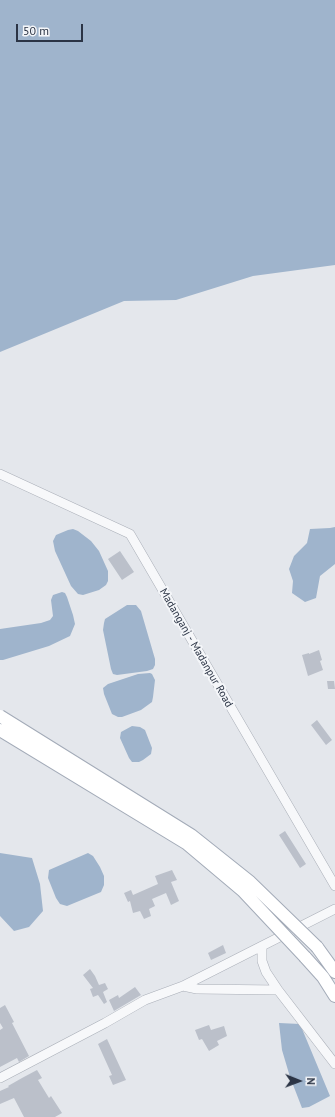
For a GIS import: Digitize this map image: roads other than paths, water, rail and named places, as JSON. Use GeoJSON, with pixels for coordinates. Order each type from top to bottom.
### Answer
{"type":"FeatureCollection","features":[{"type":"Feature","properties":{"kind":"main road"},"geometry":{"type":"LineString","coordinates":[[0,716],[191,835],[250,882],[317,947],[335,972]]}},
{"type":"Feature","properties":{"kind":"main road"},"geometry":{"type":"LineString","coordinates":[[0,730],[186,842],[243,891],[323,977],[335,996]]}},
{"type":"Feature","properties":{"kind":"street","name":"Madanganj - Madanpur Road"},"geometry":{"type":"LineString","coordinates":[[0,474],[130,534],[335,886]]}},
{"type":"Feature","properties":{"kind":"street"},"geometry":{"type":"LineString","coordinates":[[1,1075],[105,1023],[145,1000],[183,986],[335,910]]}},
{"type":"Feature","properties":{"kind":"street"},"geometry":{"type":"LineString","coordinates":[[262,947],[262,961],[266,972],[278,990],[335,1064]]}},
{"type":"Feature","properties":{"kind":"street"},"geometry":{"type":"LineString","coordinates":[[183,986],[197,989],[278,990]]}},
{"type":"Feature","properties":{"kind":"water"},"geometry":{"type":"Polygon","coordinates":[[[0,0],[335,0],[335,265],[253,276],[176,300],[124,301],[0,352],[0,0]]]}},
{"type":"Feature","properties":{"kind":"water"},"geometry":{"type":"Polygon","coordinates":[[[335,527],[335,564],[320,576],[316,598],[305,602],[292,593],[293,581],[289,569],[294,556],[307,543],[310,529],[335,527]]]}},
{"type":"Feature","properties":{"kind":"water"},"geometry":{"type":"Polygon","coordinates":[[[73,529],[91,541],[99,551],[108,571],[108,581],[106,585],[99,590],[83,595],[78,594],[71,586],[55,551],[53,541],[56,535],[73,529]]]}},
{"type":"Feature","properties":{"kind":"water"},"geometry":{"type":"Polygon","coordinates":[[[62,592],[65,593],[67,597],[75,624],[70,636],[49,646],[0,660],[0,629],[41,623],[50,620],[53,616],[51,600],[53,595],[62,592]]]}},
{"type":"Feature","properties":{"kind":"water"},"geometry":{"type":"Polygon","coordinates":[[[127,605],[136,605],[141,611],[155,659],[155,665],[153,669],[147,671],[117,675],[113,674],[111,669],[103,630],[104,623],[105,619],[127,605]]]}},
{"type":"Feature","properties":{"kind":"water"},"geometry":{"type":"Polygon","coordinates":[[[150,673],[155,680],[152,702],[141,710],[122,717],[112,714],[103,688],[108,684],[138,674],[150,673]]]}},
{"type":"Feature","properties":{"kind":"water"},"geometry":{"type":"Polygon","coordinates":[[[132,726],[140,727],[145,730],[152,748],[151,754],[139,762],[132,762],[120,738],[121,732],[132,726]]]}},
{"type":"Feature","properties":{"kind":"water"},"geometry":{"type":"Polygon","coordinates":[[[0,853],[32,858],[40,884],[43,911],[29,927],[14,931],[0,916],[0,853]]]}},
{"type":"Feature","properties":{"kind":"water"},"geometry":{"type":"Polygon","coordinates":[[[88,853],[93,856],[104,876],[104,885],[101,892],[67,906],[60,904],[48,878],[49,870],[88,853]]]}},
{"type":"Feature","properties":{"kind":"water"},"geometry":{"type":"Polygon","coordinates":[[[279,1023],[300,1024],[330,1096],[309,1107],[302,1108],[290,1077],[282,1050],[279,1023]]]}}]}
